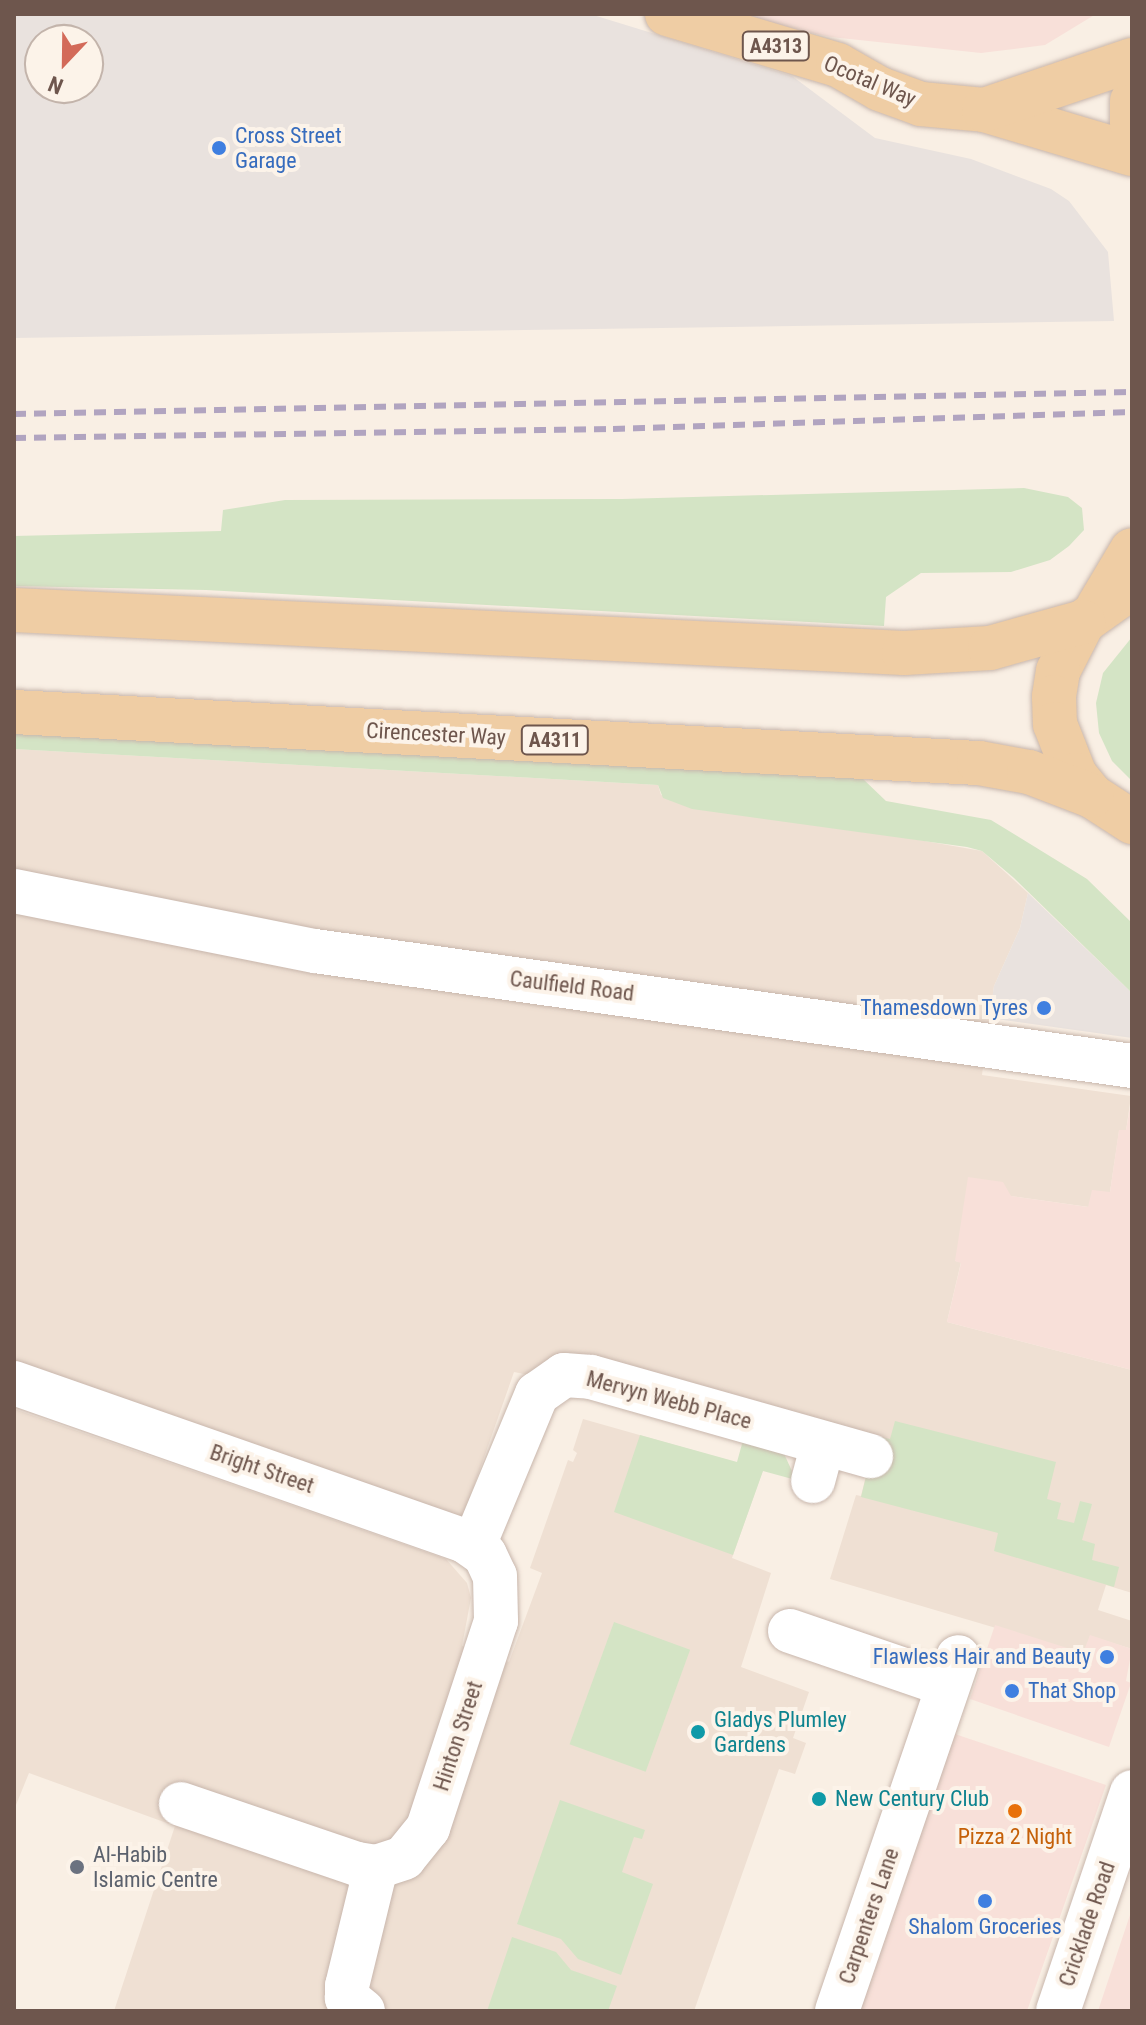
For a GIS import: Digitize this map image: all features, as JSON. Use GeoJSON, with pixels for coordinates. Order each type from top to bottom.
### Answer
{"type":"FeatureCollection","features":[{"type":"Feature","properties":{"kind":"main road","name":"Ocotal Way"},"geometry":{"type":"LineString","coordinates":[[667,14],[838,65],[880,89],[921,104],[984,110],[1132,154]]}},
{"type":"Feature","properties":{"kind":"main road","name":"Ocotal Way"},"geometry":{"type":"LineString","coordinates":[[984,110],[1132,60]]}},
{"type":"Feature","properties":{"kind":"main road"},"geometry":{"type":"LineString","coordinates":[[1132,101],[1132,124]]}},
{"type":"Feature","properties":{"kind":"main road","name":"A4311"},"geometry":{"type":"LineString","coordinates":[[1132,550],[1104,605],[1058,671],[1055,724],[1075,775],[1092,796],[1132,822]]}},
{"type":"Feature","properties":{"kind":"main road"},"geometry":{"type":"LineString","coordinates":[[14,610],[919,653],[990,648],[1104,605]]}},
{"type":"Feature","properties":{"kind":"main road","name":"Cirencester Way"},"geometry":{"type":"LineString","coordinates":[[14,712],[967,762],[1029,772],[1092,796]]}},
{"type":"Feature","properties":{"kind":"street","name":"Caulfield Road"},"geometry":{"type":"LineString","coordinates":[[14,891],[315,951],[1132,1066]]}},
{"type":"Feature","properties":{"kind":"street","name":"Mervyn Webb Place"},"geometry":{"type":"LineString","coordinates":[[485,1561],[537,1394],[564,1375],[586,1376],[818,1462],[871,1456]]}},
{"type":"Feature","properties":{"kind":"street","name":"Bright Street"},"geometry":{"type":"LineString","coordinates":[[14,1383],[485,1561]]}},
{"type":"Feature","properties":{"kind":"street","name":"Hinton Street"},"geometry":{"type":"LineString","coordinates":[[376,1867],[404,1858],[428,1828],[496,1621],[485,1561]]}},
{"type":"Feature","properties":{"kind":"street","name":"Carpenters Lane"},"geometry":{"type":"LineString","coordinates":[[790,1631],[952,1691],[837,2011]]}},
{"type":"Feature","properties":{"kind":"street","name":"Cricklade Road"},"geometry":{"type":"LineString","coordinates":[[1058,2011],[1132,1792]]}},
{"type":"Feature","properties":{"kind":"street"},"geometry":{"type":"LineString","coordinates":[[181,1804],[334,1859],[376,1867],[347,1986],[347,1998],[363,2011]]}},
{"type":"Feature","properties":{"kind":"shaded area"},"geometry":{"type":"Polygon","coordinates":[[[14,14],[590,14],[792,76],[875,138],[971,159],[1051,189],[1069,201],[1108,252],[1114,321],[14,338],[14,14]]]}},
{"type":"Feature","properties":{"kind":"shaded area"},"geometry":{"type":"Polygon","coordinates":[[[719,14],[1096,14],[1045,45],[981,53],[831,37],[719,14]]]}},
{"type":"Feature","properties":{"kind":"shaded area"},"geometry":{"type":"Polygon","coordinates":[[[14,749],[658,785],[661,795],[982,851],[1028,893],[1020,928],[994,986],[982,1075],[1131,1096],[1126,1131],[1119,1131],[1110,1192],[1089,1207],[1010,1196],[955,1261],[961,1262],[947,1322],[1132,1370],[1132,1593],[1106,1585],[1098,1610],[1132,1621],[1132,1649],[1090,1636],[1084,1654],[830,1579],[856,1495],[861,1496],[874,1443],[514,1372],[462,1520],[14,1365],[14,749]]]}},
{"type":"Feature","properties":{"kind":"shaded area"},"geometry":{"type":"Polygon","coordinates":[[[1028,893],[1132,993],[1132,1038],[989,1018],[994,986],[1020,928],[1028,893]]]}},
{"type":"Feature","properties":{"kind":"shaded area"},"geometry":{"type":"Polygon","coordinates":[[[1132,1096],[1132,1370],[947,1322],[961,1263],[955,1261],[968,1177],[1003,1182],[1011,1196],[1088,1207],[1092,1190],[1110,1192],[1119,1130],[1126,1130],[1132,1096]]]}},
{"type":"Feature","properties":{"kind":"shaded area"},"geometry":{"type":"Polygon","coordinates":[[[14,1409],[446,1559],[467,1583],[471,1598],[462,1646],[509,1662],[542,1573],[530,1568],[568,1460],[573,1462],[577,1453],[573,1450],[583,1419],[763,1470],[732,1558],[771,1573],[741,1667],[809,1692],[793,1738],[806,1743],[795,1774],[779,1769],[694,2011],[114,2011],[175,1826],[29,1773],[14,1810],[14,1409]]]}},
{"type":"Feature","properties":{"kind":"shaded area"},"geometry":{"type":"Polygon","coordinates":[[[995,1625],[1083,1653],[1090,1635],[1132,1649],[1126,1681],[1131,1683],[1109,1747],[970,1699],[995,1625]]]}},
{"type":"Feature","properties":{"kind":"shaded area"},"geometry":{"type":"Polygon","coordinates":[[[949,1732],[1106,1785],[1027,2011],[851,2011],[949,1732]]]}},
{"type":"Feature","properties":{"kind":"shaded area"},"geometry":{"type":"Polygon","coordinates":[[[1132,1909],[1132,2011],[1098,2011],[1132,1909]]]}},
{"type":"Feature","properties":{"kind":"green space"},"geometry":{"type":"Polygon","coordinates":[[[1024,488],[1068,497],[1082,508],[1084,530],[1050,560],[1011,572],[921,573],[886,597],[884,626],[206,590],[14,586],[14,536],[221,531],[223,510],[285,500],[622,499],[1024,488]]]}},
{"type":"Feature","properties":{"kind":"green space"},"geometry":{"type":"Polygon","coordinates":[[[1132,637],[1132,781],[1112,761],[1099,733],[1096,703],[1103,673],[1132,637]]]}},
{"type":"Feature","properties":{"kind":"green space"},"geometry":{"type":"Polygon","coordinates":[[[14,732],[862,778],[886,801],[991,820],[1087,879],[1132,923],[1132,993],[1014,878],[982,851],[967,847],[692,809],[663,798],[658,785],[14,749],[14,732]]]}},
{"type":"Feature","properties":{"kind":"green space"},"geometry":{"type":"Polygon","coordinates":[[[895,1421],[1056,1462],[1047,1499],[1061,1503],[1057,1519],[1074,1523],[1080,1501],[1092,1504],[1082,1540],[1095,1544],[1092,1560],[1119,1567],[1114,1587],[994,1551],[998,1533],[861,1497],[876,1436],[890,1439],[895,1421]]]}},
{"type":"Feature","properties":{"kind":"green space"},"geometry":{"type":"Polygon","coordinates":[[[745,1433],[781,1447],[796,1480],[763,1471],[733,1555],[614,1512],[640,1435],[737,1462],[745,1433]]]}},
{"type":"Feature","properties":{"kind":"green space"},"geometry":{"type":"Polygon","coordinates":[[[614,1622],[690,1650],[646,1772],[570,1744],[614,1622]]]}},
{"type":"Feature","properties":{"kind":"green space"},"geometry":{"type":"Polygon","coordinates":[[[560,1800],[645,1830],[642,1839],[634,1837],[622,1872],[653,1884],[621,1975],[578,1959],[561,1939],[517,1924],[560,1800]]]}},
{"type":"Feature","properties":{"kind":"green space"},"geometry":{"type":"Polygon","coordinates":[[[512,1937],[556,1952],[571,1970],[617,1986],[608,2011],[487,2011],[512,1937]]]}},
{"type":"Feature","properties":{"kind":"railway"},"geometry":{"type":"LineString","coordinates":[[14,414],[1132,392]]}},
{"type":"Feature","properties":{"kind":"railway"},"geometry":{"type":"LineString","coordinates":[[14,438],[613,429],[1132,412]]}},
{"type":"Feature","properties":{"kind":"place","name":"Cross Street Garage"},"geometry":{"type":"Point","coordinates":[219,148]}},
{"type":"Feature","properties":{"kind":"place","name":"Thamesdown Tyres"},"geometry":{"type":"Point","coordinates":[1044,1008]}},
{"type":"Feature","properties":{"kind":"place","name":"Flawless Hair and Beauty"},"geometry":{"type":"Point","coordinates":[1107,1657]}},
{"type":"Feature","properties":{"kind":"place","name":"That Shop"},"geometry":{"type":"Point","coordinates":[1012,1691]}},
{"type":"Feature","properties":{"kind":"place","name":"Gladys Plumley Gardens"},"geometry":{"type":"Point","coordinates":[698,1732]}},
{"type":"Feature","properties":{"kind":"place","name":"New Century Club"},"geometry":{"type":"Point","coordinates":[819,1799]}},
{"type":"Feature","properties":{"kind":"place","name":"Pizza 2 Night"},"geometry":{"type":"Point","coordinates":[1015,1811]}},
{"type":"Feature","properties":{"kind":"place","name":"Al-Habib Islamic Centre"},"geometry":{"type":"Point","coordinates":[77,1867]}},
{"type":"Feature","properties":{"kind":"place","name":"Shalom Groceries"},"geometry":{"type":"Point","coordinates":[985,1901]}}]}
